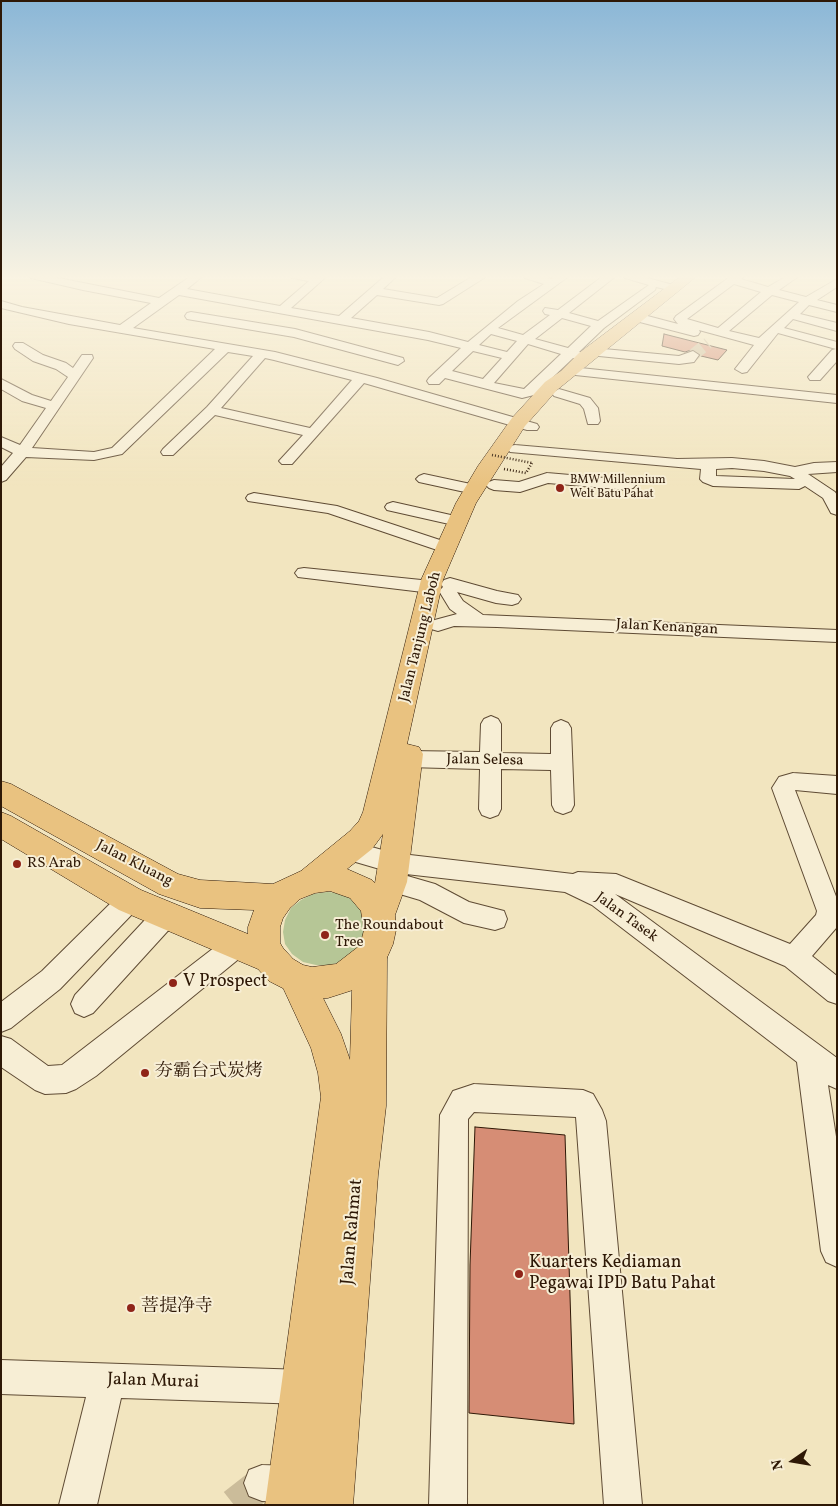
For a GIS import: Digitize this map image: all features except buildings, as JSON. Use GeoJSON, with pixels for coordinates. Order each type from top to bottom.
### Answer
{"type":"FeatureCollection","features":[{"type":"Feature","properties":{"kind":"main road","name":"Jalan Tanjung Laboh"},"geometry":{"type":"LineString","coordinates":[[379,915],[392,873],[411,737],[439,602],[446,548],[458,521],[551,386],[569,373],[599,346]]}},
{"type":"Feature","properties":{"kind":"main road","name":"Jalan Tanjung Laboh"},"geometry":{"type":"LineString","coordinates":[[312,880],[350,851],[371,828],[378,812],[439,602],[476,517],[491,474],[515,450],[525,424],[560,393],[569,373]]}},
{"type":"Feature","properties":{"kind":"main road","name":"Jalan Kluang"},"geometry":{"type":"LineString","coordinates":[[1,792],[170,885],[200,894],[279,898]]}},
{"type":"Feature","properties":{"kind":"main road","name":"Jalan Kluang"},"geometry":{"type":"LineString","coordinates":[[1,824],[130,900],[237,945],[283,968]]}},
{"type":"Feature","properties":{"kind":"main road"},"geometry":{"type":"LineString","coordinates":[[330,878],[346,882],[361,889],[372,901],[379,915],[380,930],[377,944],[370,958],[344,978],[328,982],[312,983],[283,968],[264,943],[264,927],[269,912],[279,898],[288,890],[312,880],[330,878]]}},
{"type":"Feature","properties":{"kind":"main road","name":"Jalan Rahmat"},"geometry":{"type":"LineString","coordinates":[[329,1505],[358,1175],[367,1106],[370,958]]}},
{"type":"Feature","properties":{"kind":"main road","name":"Jalan Rahmat"},"geometry":{"type":"LineString","coordinates":[[281,1491],[304,1387],[334,1150],[338,1097],[336,1073],[328,1046],[283,968]]}},
{"type":"Feature","properties":{"kind":"street"},"geometry":{"type":"LineString","coordinates":[[20,346],[38,358],[61,366],[74,375]]}},
{"type":"Feature","properties":{"kind":"street"},"geometry":{"type":"LineString","coordinates":[[221,346],[266,355],[367,380],[525,424]]}},
{"type":"Feature","properties":{"kind":"street"},"geometry":{"type":"LineString","coordinates":[[168,452],[266,355],[277,346]]}},
{"type":"Feature","properties":{"kind":"street"},"geometry":{"type":"LineString","coordinates":[[365,346],[406,354]]}},
{"type":"Feature","properties":{"kind":"street"},"geometry":{"type":"LineString","coordinates":[[287,461],[367,380],[416,346]]}},
{"type":"Feature","properties":{"kind":"street"},"geometry":{"type":"LineString","coordinates":[[486,384],[520,346]]}},
{"type":"Feature","properties":{"kind":"street"},"geometry":{"type":"LineString","coordinates":[[547,346],[570,353],[679,360],[689,359],[693,355]]}},
{"type":"Feature","properties":{"kind":"street"},"geometry":{"type":"LineString","coordinates":[[443,373],[522,394],[529,392],[577,346]]}},
{"type":"Feature","properties":{"kind":"street"},"geometry":{"type":"LineString","coordinates":[[649,357],[661,346]]}},
{"type":"Feature","properties":{"kind":"street"},"geometry":{"type":"LineString","coordinates":[[742,369],[759,346]]}},
{"type":"Feature","properties":{"kind":"street"},"geometry":{"type":"LineString","coordinates":[[1,441],[22,452],[94,456],[117,451],[225,347]]}},
{"type":"Feature","properties":{"kind":"street"},"geometry":{"type":"LineString","coordinates":[[419,394],[471,347],[511,357]]}},
{"type":"Feature","properties":{"kind":"street"},"geometry":{"type":"LineString","coordinates":[[815,376],[837,354]]}},
{"type":"Feature","properties":{"kind":"street"},"geometry":{"type":"LineString","coordinates":[[1,477],[22,452],[86,358]]}},
{"type":"Feature","properties":{"kind":"street"},"geometry":{"type":"LineString","coordinates":[[569,373],[837,399]]}},
{"type":"Feature","properties":{"kind":"street"},"geometry":{"type":"LineString","coordinates":[[1,383],[27,398],[54,406]]}},
{"type":"Feature","properties":{"kind":"street"},"geometry":{"type":"LineString","coordinates":[[560,393],[585,401],[591,408],[593,421]]}},
{"type":"Feature","properties":{"kind":"street"},"geometry":{"type":"LineString","coordinates":[[212,410],[313,433]]}},
{"type":"Feature","properties":{"kind":"street"},"geometry":{"type":"LineString","coordinates":[[515,450],[709,465],[732,463],[764,466],[795,472],[814,468],[837,467]]}},
{"type":"Feature","properties":{"kind":"street"},"geometry":{"type":"LineString","coordinates":[[709,465],[708,479],[713,481],[807,484]]}},
{"type":"Feature","properties":{"kind":"street"},"geometry":{"type":"LineString","coordinates":[[795,472],[829,495],[837,510]]}},
{"type":"Feature","properties":{"kind":"street"},"geometry":{"type":"LineString","coordinates":[[424,479],[491,474],[524,486],[547,478],[628,485]]}},
{"type":"Feature","properties":{"kind":"street"},"geometry":{"type":"LineString","coordinates":[[254,498],[331,509],[446,548]]}},
{"type":"Feature","properties":{"kind":"street"},"geometry":{"type":"LineString","coordinates":[[393,507],[458,521]]}},
{"type":"Feature","properties":{"kind":"street"},"geometry":{"type":"LineString","coordinates":[[304,574],[439,602],[496,597],[512,599]]}},
{"type":"Feature","properties":{"kind":"street","name":"Jalan Kenangan"},"geometry":{"type":"LineString","coordinates":[[439,602],[475,617],[498,621]]}},
{"type":"Feature","properties":{"kind":"street","name":"Jalan Kenangan"},"geometry":{"type":"LineString","coordinates":[[439,602],[452,620],[837,636]]}},
{"type":"Feature","properties":{"kind":"street"},"geometry":{"type":"LineString","coordinates":[[490,810],[489,761],[491,724]]}},
{"type":"Feature","properties":{"kind":"street"},"geometry":{"type":"LineString","coordinates":[[561,728],[564,805]]}},
{"type":"Feature","properties":{"kind":"street","name":"Jalan Selesa"},"geometry":{"type":"LineString","coordinates":[[408,760],[562,762]]}},
{"type":"Feature","properties":{"kind":"street"},"geometry":{"type":"LineString","coordinates":[[794,958],[828,919],[829,910],[783,788],[787,783],[793,781],[837,784]]}},
{"type":"Feature","properties":{"kind":"street","name":"Jalan Tasek"},"geometry":{"type":"LineString","coordinates":[[350,851],[392,873],[568,882],[601,898],[837,1075]]}},
{"type":"Feature","properties":{"kind":"street"},"geometry":{"type":"LineString","coordinates":[[392,873],[464,912],[495,918]]}},
{"type":"Feature","properties":{"kind":"street"},"geometry":{"type":"LineString","coordinates":[[568,882],[616,884],[693,914],[794,958],[837,992]]}},
{"type":"Feature","properties":{"kind":"street"},"geometry":{"type":"LineString","coordinates":[[1,1020],[51,980],[130,900]]}},
{"type":"Feature","properties":{"kind":"street"},"geometry":{"type":"LineString","coordinates":[[84,1004],[166,915]]}},
{"type":"Feature","properties":{"kind":"street"},"geometry":{"type":"LineString","coordinates":[[1,1049],[6,1055],[45,1080],[66,1079],[86,1066],[137,1024],[189,986],[237,945]]}},
{"type":"Feature","properties":{"kind":"street"},"geometry":{"type":"LineString","coordinates":[[810,1056],[837,1251]]}},
{"type":"Feature","properties":{"kind":"street"},"geometry":{"type":"LineString","coordinates":[[448,1505],[454,1115],[463,1101],[474,1098],[572,1102],[582,1104],[588,1110],[593,1141],[623,1505]]}},
{"type":"Feature","properties":{"kind":"street","name":"Jalan Murai"},"geometry":{"type":"LineString","coordinates":[[1,1377],[304,1387]]}},
{"type":"Feature","properties":{"kind":"street"},"geometry":{"type":"LineString","coordinates":[[78,1505],[108,1380]]}},
{"type":"Feature","properties":{"kind":"path"},"geometry":{"type":"LineString","coordinates":[[532,464],[526,472],[491,474],[532,464]]}},
{"type":"Feature","properties":{"kind":"green space"},"geometry":{"type":"Polygon","coordinates":[[[340,893],[351,899],[360,908],[365,919],[366,931],[362,942],[354,953],[343,961],[330,965],[316,965],[303,962],[292,954],[285,944],[283,932],[285,920],[291,908],[301,900],[313,894],[340,893]]]}},
{"type":"Feature","properties":{"kind":"tunnel"},"geometry":{"type":"LineString","coordinates":[[693,355],[704,346]]}},
{"type":"Feature","properties":{"kind":"tunnel"},"geometry":{"type":"LineString","coordinates":[[234,1505],[262,1483]]}},
{"type":"Feature","properties":{"kind":"place","name":"BMW Millennium Welt Batu Pahat"},"geometry":{"type":"Point","coordinates":[560,488]}},
{"type":"Feature","properties":{"kind":"place","name":"RS Arab"},"geometry":{"type":"Point","coordinates":[17,864]}},
{"type":"Feature","properties":{"kind":"place","name":"The Roundabout Tree"},"geometry":{"type":"Point","coordinates":[325,935]}},
{"type":"Feature","properties":{"kind":"place","name":"V Prospect"},"geometry":{"type":"Point","coordinates":[173,983]}},
{"type":"Feature","properties":{"kind":"place","name":"夯霸台式炭烤"},"geometry":{"type":"Point","coordinates":[145,1073]}},
{"type":"Feature","properties":{"kind":"place","name":"Kuarters Kediaman Pegawai IPD Batu Pahat"},"geometry":{"type":"Point","coordinates":[519,1274]}},
{"type":"Feature","properties":{"kind":"place","name":"菩提净寺"},"geometry":{"type":"Point","coordinates":[131,1308]}}]}
